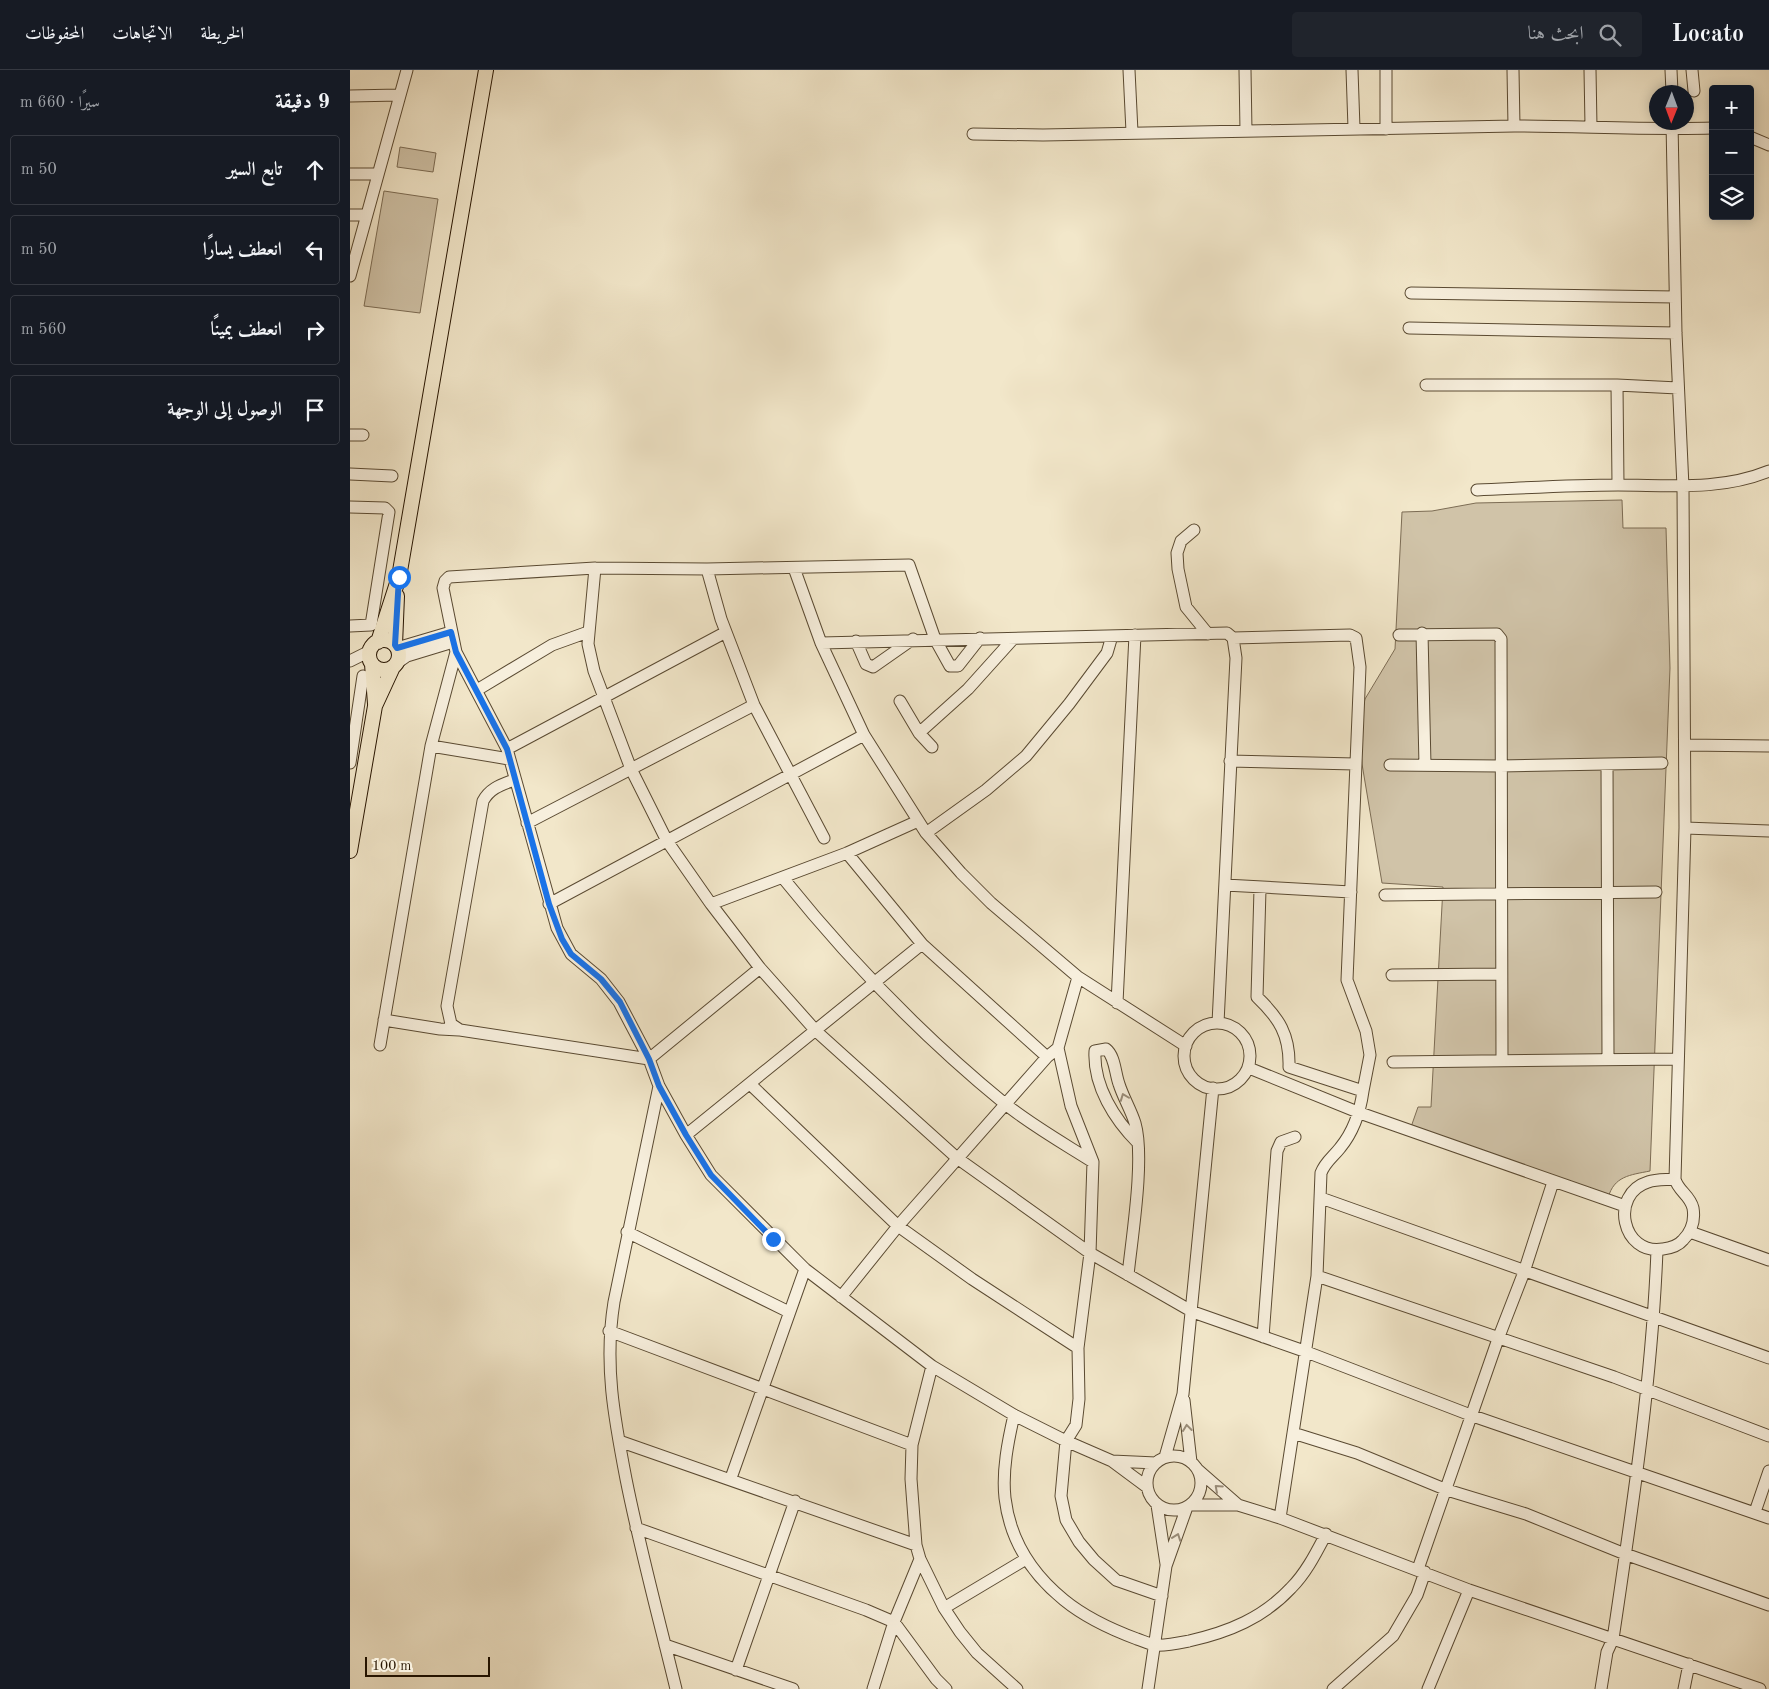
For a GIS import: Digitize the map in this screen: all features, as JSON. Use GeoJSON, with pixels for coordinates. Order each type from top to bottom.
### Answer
{"type":"FeatureCollection","features":[{"type":"Feature","properties":{"kind":"main road"},"geometry":{"type":"LineString","coordinates":[[375,706],[399,653],[396,646],[397,586],[486,70]]}},
{"type":"Feature","properties":{"kind":"main road"},"geometry":{"type":"LineString","coordinates":[[350,851],[375,706],[373,655],[397,586]]}},
{"type":"Feature","properties":{"kind":"main road"},"geometry":{"type":"LineString","coordinates":[[373,655],[384,640],[396,646]]}},
{"type":"Feature","properties":{"kind":"main road"},"geometry":{"type":"LineString","coordinates":[[373,655],[382,670],[395,665]]}},
{"type":"Feature","properties":{"kind":"street"},"geometry":{"type":"LineString","coordinates":[[350,276],[407,70]]}},
{"type":"Feature","properties":{"kind":"street"},"geometry":{"type":"LineString","coordinates":[[1129,70],[1132,132]]}},
{"type":"Feature","properties":{"kind":"street"},"geometry":{"type":"LineString","coordinates":[[1245,70],[1246,131]]}},
{"type":"Feature","properties":{"kind":"street"},"geometry":{"type":"LineString","coordinates":[[1352,70],[1354,128]]}},
{"type":"Feature","properties":{"kind":"street"},"geometry":{"type":"LineString","coordinates":[[1386,70],[1386,129]]}},
{"type":"Feature","properties":{"kind":"street"},"geometry":{"type":"LineString","coordinates":[[1513,70],[1514,126]]}},
{"type":"Feature","properties":{"kind":"street"},"geometry":{"type":"LineString","coordinates":[[1590,70],[1590,126]]}},
{"type":"Feature","properties":{"kind":"street"},"geometry":{"type":"LineString","coordinates":[[1671,70],[1672,85]]}},
{"type":"Feature","properties":{"kind":"street"},"geometry":{"type":"LineString","coordinates":[[1692,70],[1693,85]]}},
{"type":"Feature","properties":{"kind":"street"},"geometry":{"type":"LineString","coordinates":[[350,96],[399,95]]}},
{"type":"Feature","properties":{"kind":"street"},"geometry":{"type":"LineString","coordinates":[[973,134],[1043,135],[1354,128],[1649,126]]}},
{"type":"Feature","properties":{"kind":"street"},"geometry":{"type":"LineString","coordinates":[[1694,127],[1709,128]]}},
{"type":"Feature","properties":{"kind":"street"},"geometry":{"type":"LineString","coordinates":[[1672,130],[1676,333],[1683,487],[1685,745],[1685,828],[1675,1179],[1692,1206],[1694,1219],[1690,1232],[1672,1248],[1657,1250],[1639,1245],[1631,1238],[1624,1218],[1625,1206],[1632,1192],[1639,1186],[1655,1180],[1675,1179]]}},
{"type":"Feature","properties":{"kind":"street"},"geometry":{"type":"LineString","coordinates":[[1754,139],[1769,145]]}},
{"type":"Feature","properties":{"kind":"street"},"geometry":{"type":"LineString","coordinates":[[350,174],[378,174]]}},
{"type":"Feature","properties":{"kind":"street"},"geometry":{"type":"LineString","coordinates":[[350,215],[366,215]]}},
{"type":"Feature","properties":{"kind":"street"},"geometry":{"type":"LineString","coordinates":[[1411,293],[1675,296]]}},
{"type":"Feature","properties":{"kind":"street"},"geometry":{"type":"LineString","coordinates":[[1409,328],[1676,333]]}},
{"type":"Feature","properties":{"kind":"street"},"geometry":{"type":"LineString","coordinates":[[1426,385],[1617,385],[1678,388]]}},
{"type":"Feature","properties":{"kind":"street"},"geometry":{"type":"LineString","coordinates":[[1617,385],[1618,485]]}},
{"type":"Feature","properties":{"kind":"street"},"geometry":{"type":"LineString","coordinates":[[350,435],[363,435]]}},
{"type":"Feature","properties":{"kind":"street"},"geometry":{"type":"LineString","coordinates":[[1477,490],[1618,485],[1683,487],[1740,482],[1769,471]]}},
{"type":"Feature","properties":{"kind":"street"},"geometry":{"type":"LineString","coordinates":[[350,474],[392,476]]}},
{"type":"Feature","properties":{"kind":"street"},"geometry":{"type":"LineString","coordinates":[[350,508],[384,508],[389,512],[371,626],[350,626]]}},
{"type":"Feature","properties":{"kind":"street"},"geometry":{"type":"LineString","coordinates":[[1194,530],[1181,541],[1177,553],[1178,568],[1186,607],[1208,634]]}},
{"type":"Feature","properties":{"kind":"street"},"geometry":{"type":"LineString","coordinates":[[980,638],[958,666],[953,667],[948,663],[935,639],[909,565],[707,569],[595,568],[449,578],[445,581],[443,588],[453,642],[508,754],[556,928],[571,954],[611,990],[649,1059],[659,1086],[711,1175],[805,1269],[932,1366],[1014,1415],[1112,1461],[1147,1487]]}},
{"type":"Feature","properties":{"kind":"street"},"geometry":{"type":"LineString","coordinates":[[595,568],[588,632],[590,657],[603,698],[631,769],[667,841],[711,904],[760,968],[816,1032],[957,1158],[1090,1254],[1192,1312],[1304,1351],[1473,1416],[1769,1518]]}},
{"type":"Feature","properties":{"kind":"street"},"geometry":{"type":"LineString","coordinates":[[794,568],[821,643],[864,735],[926,832],[961,873],[991,903],[1078,977],[1186,1046]]}},
{"type":"Feature","properties":{"kind":"street"},"geometry":{"type":"LineString","coordinates":[[707,569],[726,632],[754,705],[824,838]]}},
{"type":"Feature","properties":{"kind":"street"},"geometry":{"type":"LineString","coordinates":[[477,690],[552,646],[588,632]]}},
{"type":"Feature","properties":{"kind":"street"},"geometry":{"type":"LineString","coordinates":[[431,746],[508,754],[603,698],[726,632]]}},
{"type":"Feature","properties":{"kind":"street"},"geometry":{"type":"LineString","coordinates":[[821,643],[913,639],[1012,639],[1227,633],[1233,638],[1326,635],[1356,638],[1360,667],[1347,980],[1366,1031],[1370,1055],[1360,1113],[1346,1139],[1325,1164],[1322,1173],[1317,1276],[1304,1351],[1280,1518]]}},
{"type":"Feature","properties":{"kind":"street"},"geometry":{"type":"LineString","coordinates":[[1422,633],[1425,766]]}},
{"type":"Feature","properties":{"kind":"street"},"geometry":{"type":"LineString","coordinates":[[1399,635],[1422,633],[1497,634],[1501,639],[1502,1060]]}},
{"type":"Feature","properties":{"kind":"street"},"geometry":{"type":"LineString","coordinates":[[926,832],[986,790],[1026,756],[1069,704],[1107,653],[1112,636]]}},
{"type":"Feature","properties":{"kind":"street"},"geometry":{"type":"LineString","coordinates":[[1117,1003],[1134,636]]}},
{"type":"Feature","properties":{"kind":"street"},"geometry":{"type":"LineString","coordinates":[[1218,1023],[1236,658],[1233,638]]}},
{"type":"Feature","properties":{"kind":"street"},"geometry":{"type":"LineString","coordinates":[[856,641],[866,664],[873,666],[913,639]]}},
{"type":"Feature","properties":{"kind":"street"},"geometry":{"type":"LineString","coordinates":[[919,733],[968,689],[1012,639]]}},
{"type":"Feature","properties":{"kind":"street"},"geometry":{"type":"LineString","coordinates":[[396,646],[453,642]]}},
{"type":"Feature","properties":{"kind":"street"},"geometry":{"type":"LineString","coordinates":[[395,665],[407,656],[453,642]]}},
{"type":"Feature","properties":{"kind":"street"},"geometry":{"type":"LineString","coordinates":[[380,1045],[431,746],[453,642]]}},
{"type":"Feature","properties":{"kind":"street"},"geometry":{"type":"LineString","coordinates":[[350,661],[373,655]]}},
{"type":"Feature","properties":{"kind":"street"},"geometry":{"type":"LineString","coordinates":[[350,763],[354,720],[363,676]]}},
{"type":"Feature","properties":{"kind":"street"},"geometry":{"type":"LineString","coordinates":[[900,702],[919,733],[932,747]]}},
{"type":"Feature","properties":{"kind":"street"},"geometry":{"type":"LineString","coordinates":[[527,823],[754,705]]}},
{"type":"Feature","properties":{"kind":"street"},"geometry":{"type":"LineString","coordinates":[[549,904],[864,735]]}},
{"type":"Feature","properties":{"kind":"street"},"geometry":{"type":"LineString","coordinates":[[1685,745],[1769,746]]}},
{"type":"Feature","properties":{"kind":"street"},"geometry":{"type":"LineString","coordinates":[[1230,761],[1355,764]]}},
{"type":"Feature","properties":{"kind":"street"},"geometry":{"type":"LineString","coordinates":[[1390,765],[1500,766],[1662,763]]}},
{"type":"Feature","properties":{"kind":"street"},"geometry":{"type":"LineString","coordinates":[[1607,764],[1608,1059]]}},
{"type":"Feature","properties":{"kind":"street"},"geometry":{"type":"LineString","coordinates":[[460,1030],[451,1024],[447,1006],[483,801],[487,793],[514,780]]}},
{"type":"Feature","properties":{"kind":"street"},"geometry":{"type":"LineString","coordinates":[[711,904],[847,853],[918,821]]}},
{"type":"Feature","properties":{"kind":"street"},"geometry":{"type":"LineString","coordinates":[[1685,828],[1769,831]]}},
{"type":"Feature","properties":{"kind":"street"},"geometry":{"type":"LineString","coordinates":[[847,853],[922,944],[1047,1057]]}},
{"type":"Feature","properties":{"kind":"street"},"geometry":{"type":"LineString","coordinates":[[783,878],[824,929],[872,983],[943,1050],[1005,1104],[1093,1162]]}},
{"type":"Feature","properties":{"kind":"street"},"geometry":{"type":"LineString","coordinates":[[1225,885],[1260,889],[1351,892]]}},
{"type":"Feature","properties":{"kind":"street"},"geometry":{"type":"LineString","coordinates":[[1260,889],[1257,997],[1276,1015],[1288,1041],[1289,1067],[1285,1083]]}},
{"type":"Feature","properties":{"kind":"street"},"geometry":{"type":"LineString","coordinates":[[1385,895],[1656,892]]}},
{"type":"Feature","properties":{"kind":"street"},"geometry":{"type":"LineString","coordinates":[[686,1135],[816,1032],[872,983],[922,944]]}},
{"type":"Feature","properties":{"kind":"street"},"geometry":{"type":"LineString","coordinates":[[384,1020],[649,1059],[760,968]]}},
{"type":"Feature","properties":{"kind":"street"},"geometry":{"type":"LineString","coordinates":[[1392,976],[1501,974]]}},
{"type":"Feature","properties":{"kind":"street"},"geometry":{"type":"LineString","coordinates":[[1078,977],[1058,1048],[1072,1106],[1093,1162],[1090,1254],[1078,1348],[1079,1399],[1076,1425],[1066,1441],[1061,1496],[1066,1520],[1079,1542],[1116,1580],[1162,1596]]}},
{"type":"Feature","properties":{"kind":"street"},"geometry":{"type":"LineString","coordinates":[[1218,1023],[1230,1026],[1239,1032],[1246,1041],[1250,1052],[1249,1068],[1231,1086],[1213,1088],[1201,1084],[1192,1077],[1186,1068],[1184,1057],[1186,1046],[1198,1029],[1218,1023]]}},
{"type":"Feature","properties":{"kind":"street"},"geometry":{"type":"LineString","coordinates":[[841,1297],[898,1226],[957,1158],[1047,1057],[1058,1048]]}},
{"type":"Feature","properties":{"kind":"street"},"geometry":{"type":"LineString","coordinates":[[1128,1275],[1134,1228],[1138,1144],[1135,1122],[1121,1092],[1110,1052],[1099,1049],[1095,1051],[1094,1058],[1102,1089],[1122,1127],[1138,1144]]}},
{"type":"Feature","properties":{"kind":"street"},"geometry":{"type":"LineString","coordinates":[[1394,1062],[1677,1059]]}},
{"type":"Feature","properties":{"kind":"street"},"geometry":{"type":"LineString","coordinates":[[1289,1067],[1363,1091]]}},
{"type":"Feature","properties":{"kind":"street"},"geometry":{"type":"LineString","coordinates":[[1249,1068],[1360,1113],[1625,1206]]}},
{"type":"Feature","properties":{"kind":"street"},"geometry":{"type":"LineString","coordinates":[[750,1084],[898,1226],[972,1279],[1078,1348]]}},
{"type":"Feature","properties":{"kind":"street"},"geometry":{"type":"LineString","coordinates":[[659,1086],[609,1331],[609,1372],[619,1441],[636,1528],[676,1689]]}},
{"type":"Feature","properties":{"kind":"street"},"geometry":{"type":"LineString","coordinates":[[1213,1088],[1183,1394],[1161,1460],[1148,1476],[1147,1487],[1150,1497],[1157,1505],[1172,1511],[1190,1506],[1238,1506],[1280,1518],[1421,1570],[1469,1590],[1760,1689]]}},
{"type":"Feature","properties":{"kind":"street"},"geometry":{"type":"LineString","coordinates":[[1263,1337],[1277,1151],[1281,1142],[1295,1137]]}},
{"type":"Feature","properties":{"kind":"street"},"geometry":{"type":"LineString","coordinates":[[1334,1689],[1393,1636],[1417,1594],[1421,1570],[1447,1490],[1498,1338],[1524,1272],[1553,1182]]}},
{"type":"Feature","properties":{"kind":"street"},"geometry":{"type":"LineString","coordinates":[[1321,1198],[1769,1358]]}},
{"type":"Feature","properties":{"kind":"street"},"geometry":{"type":"LineString","coordinates":[[628,1232],[789,1312]]}},
{"type":"Feature","properties":{"kind":"street"},"geometry":{"type":"LineString","coordinates":[[1690,1232],[1769,1260]]}},
{"type":"Feature","properties":{"kind":"street"},"geometry":{"type":"LineString","coordinates":[[1601,1689],[1607,1652],[1612,1639],[1638,1472],[1654,1316],[1657,1250]]}},
{"type":"Feature","properties":{"kind":"street"},"geometry":{"type":"LineString","coordinates":[[731,1478],[805,1269]]}},
{"type":"Feature","properties":{"kind":"street"},"geometry":{"type":"LineString","coordinates":[[1317,1276],[1614,1377],[1769,1436]]}},
{"type":"Feature","properties":{"kind":"street"},"geometry":{"type":"LineString","coordinates":[[609,1331],[912,1445]]}},
{"type":"Feature","properties":{"kind":"street"},"geometry":{"type":"LineString","coordinates":[[932,1366],[912,1445],[911,1479],[916,1545],[920,1559],[944,1608],[977,1653],[1017,1689]]}},
{"type":"Feature","properties":{"kind":"street"},"geometry":{"type":"LineString","coordinates":[[1148,1689],[1166,1566],[1190,1506],[1198,1496],[1202,1486],[1195,1466],[1183,1394]]}},
{"type":"Feature","properties":{"kind":"street"},"geometry":{"type":"LineString","coordinates":[[1014,1415],[1005,1465],[1005,1497],[1012,1527],[1026,1560],[1039,1576],[1077,1611],[1108,1628],[1155,1645],[1177,1643],[1219,1634],[1254,1619],[1291,1588],[1304,1573],[1326,1534]]}},
{"type":"Feature","properties":{"kind":"street"},"geometry":{"type":"LineString","coordinates":[[1293,1433],[1357,1453],[1447,1490],[1526,1514],[1626,1554],[1769,1605]]}},
{"type":"Feature","properties":{"kind":"street"},"geometry":{"type":"LineString","coordinates":[[619,1441],[731,1478],[916,1545]]}},
{"type":"Feature","properties":{"kind":"street"},"geometry":{"type":"LineString","coordinates":[[1112,1461],[1161,1460],[1182,1457],[1195,1466],[1238,1506]]}},
{"type":"Feature","properties":{"kind":"street"},"geometry":{"type":"LineString","coordinates":[[1755,1512],[1769,1470]]}},
{"type":"Feature","properties":{"kind":"street"},"geometry":{"type":"LineString","coordinates":[[736,1670],[795,1501]]}},
{"type":"Feature","properties":{"kind":"street"},"geometry":{"type":"LineString","coordinates":[[1157,1505],[1166,1566]]}},
{"type":"Feature","properties":{"kind":"street"},"geometry":{"type":"LineString","coordinates":[[636,1528],[770,1575],[894,1622],[936,1679],[946,1689]]}},
{"type":"Feature","properties":{"kind":"street"},"geometry":{"type":"LineString","coordinates":[[872,1689],[894,1622],[920,1559]]}},
{"type":"Feature","properties":{"kind":"street"},"geometry":{"type":"LineString","coordinates":[[944,1608],[1026,1560]]}},
{"type":"Feature","properties":{"kind":"street"},"geometry":{"type":"LineString","coordinates":[[1428,1689],[1469,1590]]}},
{"type":"Feature","properties":{"kind":"street"},"geometry":{"type":"LineString","coordinates":[[666,1645],[793,1689]]}},
{"type":"Feature","properties":{"kind":"street"},"geometry":{"type":"LineString","coordinates":[[1684,1689],[1689,1664]]}},
{"type":"Feature","properties":{"kind":"shaded area"},"geometry":{"type":"Polygon","coordinates":[[[400,147],[436,153],[433,172],[397,167],[400,147]]]}},
{"type":"Feature","properties":{"kind":"shaded area"},"geometry":{"type":"Polygon","coordinates":[[[384,191],[438,199],[420,313],[364,306],[384,191]]]}},
{"type":"Feature","properties":{"kind":"shaded area"},"geometry":{"type":"Polygon","coordinates":[[[1622,500],[1623,528],[1666,528],[1670,668],[1650,1171],[1619,1181],[1614,1185],[1608,1198],[1411,1127],[1418,1107],[1431,1107],[1443,887],[1382,883],[1362,764],[1359,724],[1365,699],[1395,649],[1402,512],[1432,511],[1476,503],[1622,500]]]}},
{"type":"Feature","properties":{"kind":"route"},"geometry":{"type":"LineString","coordinates":[[399,577],[395,645],[397,648],[451,632],[456,652],[494,721],[507,749],[556,928],[571,954],[601,979],[620,1002],[649,1059],[659,1086],[711,1175],[773,1239]]}}]}
